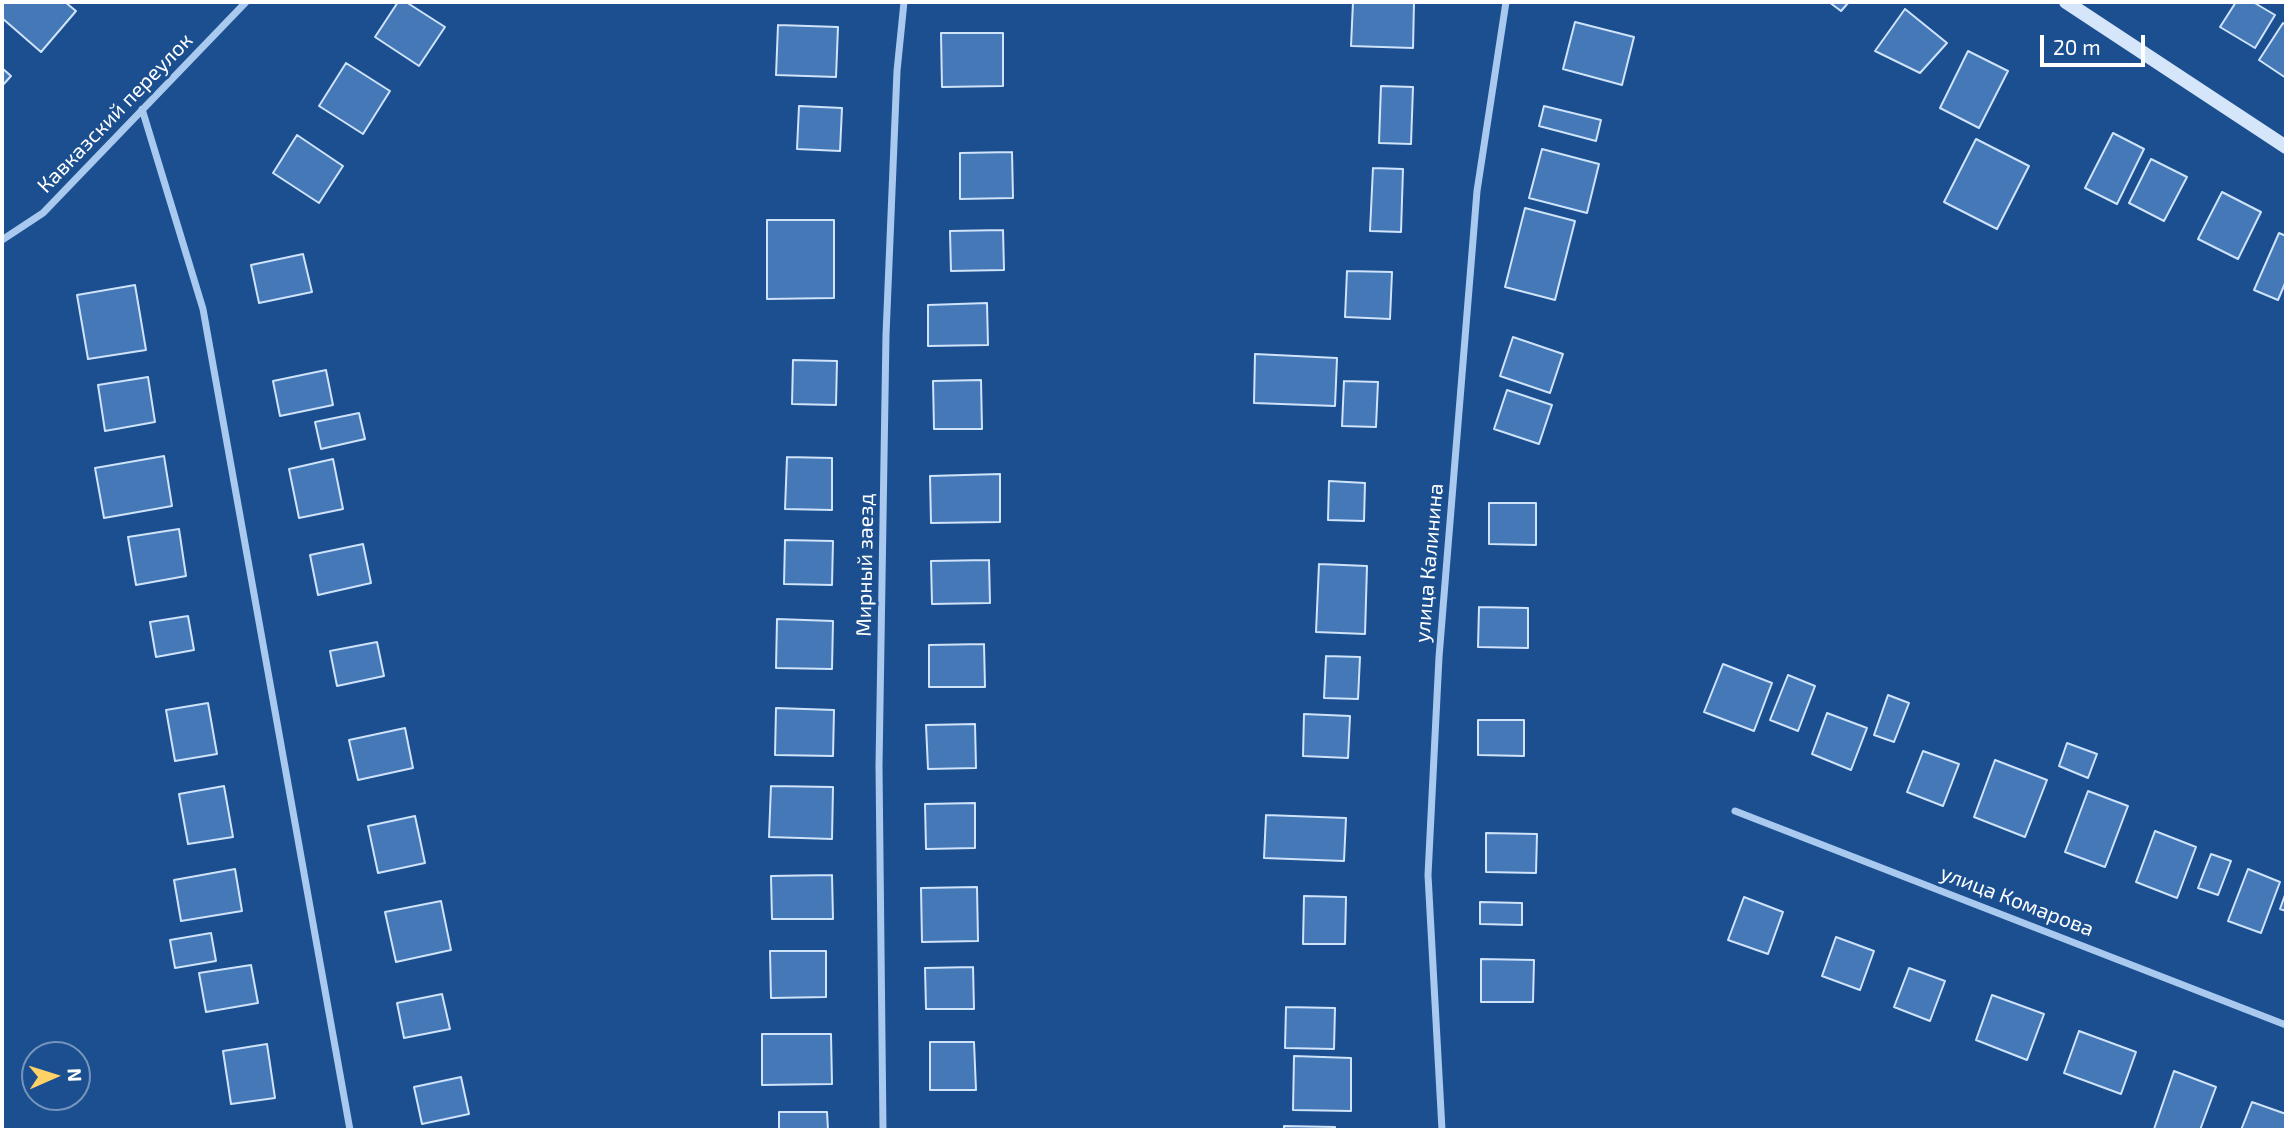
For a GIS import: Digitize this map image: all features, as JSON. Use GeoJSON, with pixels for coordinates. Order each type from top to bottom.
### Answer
{"type":"FeatureCollection","features":[{"type":"Feature","properties":{"kind":"street","name":"Кавказский переулок"},"geometry":{"type":"LineString","coordinates":[[2,240],[43,213],[246,2]]}},
{"type":"Feature","properties":{"kind":"street","name":"Мирный заезд"},"geometry":{"type":"LineString","coordinates":[[883,1130],[879,765],[886,335],[897,71],[904,2]]}},
{"type":"Feature","properties":{"kind":"street","name":"улица Калинина"},"geometry":{"type":"LineString","coordinates":[[1443,1130],[1428,875],[1439,657],[1477,191],[1506,2]]}},
{"type":"Feature","properties":{"kind":"street"},"geometry":{"type":"LineString","coordinates":[[2066,2],[2286,147]]}},
{"type":"Feature","properties":{"kind":"street"},"geometry":{"type":"LineString","coordinates":[[142,109],[202,309],[351,1130]]}},
{"type":"Feature","properties":{"kind":"street","name":"улица Комарова"},"geometry":{"type":"LineString","coordinates":[[1735,811],[2286,1025]]}},
{"type":"Feature","properties":{"kind":"building"},"geometry":{"type":"Polygon","coordinates":[[[2,2],[65,2],[76,11],[41,52],[2,18],[2,2]]]}},
{"type":"Feature","properties":{"kind":"building"},"geometry":{"type":"Polygon","coordinates":[[[398,2],[406,2],[445,27],[419,66],[375,37],[398,2]]]}},
{"type":"Feature","properties":{"kind":"building"},"geometry":{"type":"Polygon","coordinates":[[[1353,2],[1414,2],[1413,48],[1351,46],[1353,2]]]}},
{"type":"Feature","properties":{"kind":"building"},"geometry":{"type":"Polygon","coordinates":[[[1829,2],[1849,2],[1841,11],[1829,2]]]}},
{"type":"Feature","properties":{"kind":"building"},"geometry":{"type":"Polygon","coordinates":[[[2236,2],[2253,2],[2275,15],[2255,48],[2220,27],[2236,2]]]}},
{"type":"Feature","properties":{"kind":"building"},"geometry":{"type":"Polygon","coordinates":[[[1905,9],[1947,43],[1920,73],[1875,51],[1905,9]]]}},
{"type":"Feature","properties":{"kind":"building"},"geometry":{"type":"Polygon","coordinates":[[[1575,22],[1634,37],[1622,85],[1563,69],[1575,22]]]}},
{"type":"Feature","properties":{"kind":"building"},"geometry":{"type":"Polygon","coordinates":[[[2283,23],[2286,25],[2286,78],[2259,60],[2283,23]]]}},
{"type":"Feature","properties":{"kind":"building"},"geometry":{"type":"Polygon","coordinates":[[[778,25],[838,27],[836,77],[776,75],[778,25]]]}},
{"type":"Feature","properties":{"kind":"building"},"geometry":{"type":"Polygon","coordinates":[[[941,33],[1003,33],[1003,86],[942,87],[941,33]]]}},
{"type":"Feature","properties":{"kind":"building"},"geometry":{"type":"Polygon","coordinates":[[[1968,51],[2008,71],[1979,128],[1940,108],[1968,51]]]}},
{"type":"Feature","properties":{"kind":"building"},"geometry":{"type":"Polygon","coordinates":[[[346,63],[390,91],[363,134],[319,106],[346,63]]]}},
{"type":"Feature","properties":{"kind":"building"},"geometry":{"type":"Polygon","coordinates":[[[2,68],[11,76],[2,86],[2,68]]]}},
{"type":"Feature","properties":{"kind":"building"},"geometry":{"type":"Polygon","coordinates":[[[1381,86],[1413,87],[1411,144],[1379,143],[1381,86]]]}},
{"type":"Feature","properties":{"kind":"building"},"geometry":{"type":"Polygon","coordinates":[[[799,106],[842,108],[840,151],[797,149],[799,106]]]}},
{"type":"Feature","properties":{"kind":"building"},"geometry":{"type":"Polygon","coordinates":[[[1544,106],[1601,120],[1596,141],[1539,126],[1544,106]]]}},
{"type":"Feature","properties":{"kind":"building"},"geometry":{"type":"Polygon","coordinates":[[[2113,133],[2144,149],[2117,204],[2085,188],[2113,133]]]}},
{"type":"Feature","properties":{"kind":"building"},"geometry":{"type":"Polygon","coordinates":[[[297,135],[343,166],[319,203],[273,173],[297,135]]]}},
{"type":"Feature","properties":{"kind":"building"},"geometry":{"type":"Polygon","coordinates":[[[1976,139],[2029,166],[1997,229],[1944,202],[1976,139]]]}},
{"type":"Feature","properties":{"kind":"building"},"geometry":{"type":"Polygon","coordinates":[[[1542,149],[1599,164],[1587,213],[1529,198],[1542,149]]]}},
{"type":"Feature","properties":{"kind":"building"},"geometry":{"type":"Polygon","coordinates":[[[1012,152],[1013,198],[960,199],[960,153],[1012,152]]]}},
{"type":"Feature","properties":{"kind":"building"},"geometry":{"type":"Polygon","coordinates":[[[2151,159],[2187,177],[2164,221],[2129,203],[2151,159]]]}},
{"type":"Feature","properties":{"kind":"building"},"geometry":{"type":"Polygon","coordinates":[[[1373,168],[1403,169],[1401,232],[1370,231],[1373,168]]]}},
{"type":"Feature","properties":{"kind":"building"},"geometry":{"type":"Polygon","coordinates":[[[2222,192],[2261,212],[2238,259],[2198,239],[2222,192]]]}},
{"type":"Feature","properties":{"kind":"building"},"geometry":{"type":"Polygon","coordinates":[[[1525,208],[1575,221],[1555,300],[1505,287],[1525,208]]]}},
{"type":"Feature","properties":{"kind":"building"},"geometry":{"type":"Polygon","coordinates":[[[767,220],[834,220],[834,298],[767,299],[767,220]]]}},
{"type":"Feature","properties":{"kind":"building"},"geometry":{"type":"Polygon","coordinates":[[[1003,230],[1004,270],[951,271],[950,231],[1003,230]]]}},
{"type":"Feature","properties":{"kind":"building"},"geometry":{"type":"Polygon","coordinates":[[[2279,233],[2286,236],[2286,281],[2278,300],[2254,290],[2279,233]]]}},
{"type":"Feature","properties":{"kind":"building"},"geometry":{"type":"Polygon","coordinates":[[[303,254],[312,292],[259,303],[251,265],[303,254]]]}},
{"type":"Feature","properties":{"kind":"building"},"geometry":{"type":"Polygon","coordinates":[[[1347,271],[1392,272],[1390,319],[1345,317],[1347,271]]]}},
{"type":"Feature","properties":{"kind":"building"},"geometry":{"type":"Polygon","coordinates":[[[135,285],[146,350],[88,359],[77,295],[135,285]]]}},
{"type":"Feature","properties":{"kind":"building"},"geometry":{"type":"Polygon","coordinates":[[[987,303],[988,345],[928,346],[928,305],[987,303]]]}},
{"type":"Feature","properties":{"kind":"building"},"geometry":{"type":"Polygon","coordinates":[[[1513,337],[1563,354],[1550,393],[1500,376],[1513,337]]]}},
{"type":"Feature","properties":{"kind":"building"},"geometry":{"type":"Polygon","coordinates":[[[1255,354],[1337,358],[1335,406],[1254,403],[1255,354]]]}},
{"type":"Feature","properties":{"kind":"building"},"geometry":{"type":"Polygon","coordinates":[[[793,360],[837,361],[836,405],[792,404],[793,360]]]}},
{"type":"Feature","properties":{"kind":"building"},"geometry":{"type":"Polygon","coordinates":[[[326,370],[333,405],[280,416],[273,381],[326,370]]]}},
{"type":"Feature","properties":{"kind":"building"},"geometry":{"type":"Polygon","coordinates":[[[148,377],[155,422],[105,431],[98,385],[148,377]]]}},
{"type":"Feature","properties":{"kind":"building"},"geometry":{"type":"Polygon","coordinates":[[[981,380],[982,429],[934,429],[933,381],[981,380]]]}},
{"type":"Feature","properties":{"kind":"building"},"geometry":{"type":"Polygon","coordinates":[[[1344,381],[1378,382],[1376,427],[1342,426],[1344,381]]]}},
{"type":"Feature","properties":{"kind":"building"},"geometry":{"type":"Polygon","coordinates":[[[1507,390],[1552,405],[1539,444],[1494,429],[1507,390]]]}},
{"type":"Feature","properties":{"kind":"building"},"geometry":{"type":"Polygon","coordinates":[[[359,413],[365,439],[321,449],[315,422],[359,413]]]}},
{"type":"Feature","properties":{"kind":"building"},"geometry":{"type":"Polygon","coordinates":[[[164,456],[172,506],[104,518],[95,468],[164,456]]]}},
{"type":"Feature","properties":{"kind":"building"},"geometry":{"type":"Polygon","coordinates":[[[787,457],[832,458],[832,510],[785,509],[787,457]]]}},
{"type":"Feature","properties":{"kind":"building"},"geometry":{"type":"Polygon","coordinates":[[[333,459],[343,509],[299,518],[289,469],[333,459]]]}},
{"type":"Feature","properties":{"kind":"building"},"geometry":{"type":"Polygon","coordinates":[[[1000,474],[1000,522],[931,523],[930,476],[1000,474]]]}},
{"type":"Feature","properties":{"kind":"building"},"geometry":{"type":"Polygon","coordinates":[[[1329,481],[1365,483],[1364,521],[1328,520],[1329,481]]]}},
{"type":"Feature","properties":{"kind":"building"},"geometry":{"type":"Polygon","coordinates":[[[1489,503],[1536,503],[1536,545],[1489,544],[1489,503]]]}},
{"type":"Feature","properties":{"kind":"building"},"geometry":{"type":"Polygon","coordinates":[[[179,529],[186,576],[136,585],[128,537],[179,529]]]}},
{"type":"Feature","properties":{"kind":"building"},"geometry":{"type":"Polygon","coordinates":[[[785,540],[833,541],[832,585],[784,584],[785,540]]]}},
{"type":"Feature","properties":{"kind":"building"},"geometry":{"type":"Polygon","coordinates":[[[363,544],[371,583],[318,595],[310,555],[363,544]]]}},
{"type":"Feature","properties":{"kind":"building"},"geometry":{"type":"Polygon","coordinates":[[[989,560],[990,603],[932,604],[931,561],[989,560]]]}},
{"type":"Feature","properties":{"kind":"building"},"geometry":{"type":"Polygon","coordinates":[[[1319,564],[1367,566],[1365,634],[1316,632],[1319,564]]]}},
{"type":"Feature","properties":{"kind":"building"},"geometry":{"type":"Polygon","coordinates":[[[1479,607],[1528,608],[1528,648],[1478,647],[1479,607]]]}},
{"type":"Feature","properties":{"kind":"building"},"geometry":{"type":"Polygon","coordinates":[[[188,616],[194,650],[156,657],[150,622],[188,616]]]}},
{"type":"Feature","properties":{"kind":"building"},"geometry":{"type":"Polygon","coordinates":[[[777,619],[833,621],[832,669],[776,668],[777,619]]]}},
{"type":"Feature","properties":{"kind":"building"},"geometry":{"type":"Polygon","coordinates":[[[377,642],[384,676],[337,686],[330,651],[377,642]]]}},
{"type":"Feature","properties":{"kind":"building"},"geometry":{"type":"Polygon","coordinates":[[[984,644],[985,687],[929,687],[929,645],[984,644]]]}},
{"type":"Feature","properties":{"kind":"building"},"geometry":{"type":"Polygon","coordinates":[[[1326,656],[1360,657],[1358,699],[1324,698],[1326,656]]]}},
{"type":"Feature","properties":{"kind":"building"},"geometry":{"type":"Polygon","coordinates":[[[1723,664],[1772,683],[1754,731],[1704,712],[1723,664]]]}},
{"type":"Feature","properties":{"kind":"building"},"geometry":{"type":"Polygon","coordinates":[[[1788,675],[1815,686],[1798,731],[1770,720],[1788,675]]]}},
{"type":"Feature","properties":{"kind":"building"},"geometry":{"type":"Polygon","coordinates":[[[1888,695],[1909,703],[1894,742],[1874,735],[1888,695]]]}},
{"type":"Feature","properties":{"kind":"building"},"geometry":{"type":"Polygon","coordinates":[[[208,703],[217,754],[175,761],[166,710],[208,703]]]}},
{"type":"Feature","properties":{"kind":"building"},"geometry":{"type":"Polygon","coordinates":[[[776,708],[834,710],[833,756],[775,755],[776,708]]]}},
{"type":"Feature","properties":{"kind":"building"},"geometry":{"type":"Polygon","coordinates":[[[1827,713],[1867,728],[1851,770],[1812,754],[1827,713]]]}},
{"type":"Feature","properties":{"kind":"building"},"geometry":{"type":"Polygon","coordinates":[[[1304,714],[1350,716],[1348,758],[1303,756],[1304,714]]]}},
{"type":"Feature","properties":{"kind":"building"},"geometry":{"type":"Polygon","coordinates":[[[1478,720],[1524,720],[1524,756],[1478,755],[1478,720]]]}},
{"type":"Feature","properties":{"kind":"building"},"geometry":{"type":"Polygon","coordinates":[[[975,724],[976,768],[928,769],[926,725],[975,724]]]}},
{"type":"Feature","properties":{"kind":"building"},"geometry":{"type":"Polygon","coordinates":[[[405,728],[413,768],[358,780],[349,740],[405,728]]]}},
{"type":"Feature","properties":{"kind":"building"},"geometry":{"type":"Polygon","coordinates":[[[2067,743],[2097,754],[2088,778],[2059,766],[2067,743]]]}},
{"type":"Feature","properties":{"kind":"building"},"geometry":{"type":"Polygon","coordinates":[[[1923,751],[1959,764],[1943,806],[1907,792],[1923,751]]]}},
{"type":"Feature","properties":{"kind":"building"},"geometry":{"type":"Polygon","coordinates":[[[1995,760],[2047,780],[2025,837],[1974,817],[1995,760]]]}},
{"type":"Feature","properties":{"kind":"building"},"geometry":{"type":"Polygon","coordinates":[[[224,786],[233,837],[188,844],[179,794],[224,786]]]}},
{"type":"Feature","properties":{"kind":"building"},"geometry":{"type":"Polygon","coordinates":[[[771,786],[833,787],[832,839],[769,837],[771,786]]]}},
{"type":"Feature","properties":{"kind":"building"},"geometry":{"type":"Polygon","coordinates":[[[2088,791],[2128,806],[2105,867],[2065,852],[2088,791]]]}},
{"type":"Feature","properties":{"kind":"building"},"geometry":{"type":"Polygon","coordinates":[[[975,803],[975,848],[926,849],[925,804],[975,803]]]}},
{"type":"Feature","properties":{"kind":"building"},"geometry":{"type":"Polygon","coordinates":[[[1266,815],[1346,818],[1344,861],[1264,858],[1266,815]]]}},
{"type":"Feature","properties":{"kind":"building"},"geometry":{"type":"Polygon","coordinates":[[[415,816],[425,863],[378,873],[368,826],[415,816]]]}},
{"type":"Feature","properties":{"kind":"building"},"geometry":{"type":"Polygon","coordinates":[[[2155,831],[2196,847],[2177,898],[2136,882],[2155,831]]]}},
{"type":"Feature","properties":{"kind":"building"},"geometry":{"type":"Polygon","coordinates":[[[1486,833],[1537,834],[1536,873],[1486,872],[1486,833]]]}},
{"type":"Feature","properties":{"kind":"building"},"geometry":{"type":"Polygon","coordinates":[[[2211,854],[2231,861],[2218,895],[2198,888],[2211,854]]]}},
{"type":"Feature","properties":{"kind":"building"},"geometry":{"type":"Polygon","coordinates":[[[235,869],[242,911],[181,921],[174,880],[235,869]]]}},
{"type":"Feature","properties":{"kind":"building"},"geometry":{"type":"Polygon","coordinates":[[[2248,869],[2280,882],[2261,933],[2228,921],[2248,869]]]}},
{"type":"Feature","properties":{"kind":"building"},"geometry":{"type":"Polygon","coordinates":[[[832,875],[833,919],[772,919],[771,876],[832,875]]]}},
{"type":"Feature","properties":{"kind":"building"},"geometry":{"type":"Polygon","coordinates":[[[977,887],[978,941],[922,942],[921,888],[977,887]]]}},
{"type":"Feature","properties":{"kind":"building"},"geometry":{"type":"Polygon","coordinates":[[[2286,892],[2286,911],[2280,909],[2286,892]]]}},
{"type":"Feature","properties":{"kind":"building"},"geometry":{"type":"Polygon","coordinates":[[[1304,896],[1346,897],[1345,944],[1303,944],[1304,896]]]}},
{"type":"Feature","properties":{"kind":"building"},"geometry":{"type":"Polygon","coordinates":[[[1744,897],[1783,912],[1768,954],[1728,940],[1744,897]]]}},
{"type":"Feature","properties":{"kind":"building"},"geometry":{"type":"Polygon","coordinates":[[[441,901],[451,950],[396,962],[385,912],[441,901]]]}},
{"type":"Feature","properties":{"kind":"building"},"geometry":{"type":"Polygon","coordinates":[[[1480,902],[1522,903],[1522,925],[1480,924],[1480,902]]]}},
{"type":"Feature","properties":{"kind":"building"},"geometry":{"type":"Polygon","coordinates":[[[211,933],[216,961],[175,968],[170,940],[211,933]]]}},
{"type":"Feature","properties":{"kind":"building"},"geometry":{"type":"Polygon","coordinates":[[[1836,937],[1874,951],[1860,990],[1822,976],[1836,937]]]}},
{"type":"Feature","properties":{"kind":"building"},"geometry":{"type":"Polygon","coordinates":[[[770,951],[826,951],[826,997],[771,998],[770,951]]]}},
{"type":"Feature","properties":{"kind":"building"},"geometry":{"type":"Polygon","coordinates":[[[1481,959],[1534,960],[1533,1002],[1481,1002],[1481,959]]]}},
{"type":"Feature","properties":{"kind":"building"},"geometry":{"type":"Polygon","coordinates":[[[251,965],[258,1003],[206,1012],[199,973],[251,965]]]}},
{"type":"Feature","properties":{"kind":"building"},"geometry":{"type":"Polygon","coordinates":[[[973,967],[974,1009],[926,1009],[925,968],[973,967]]]}},
{"type":"Feature","properties":{"kind":"building"},"geometry":{"type":"Polygon","coordinates":[[[1909,968],[1945,981],[1930,1021],[1894,1007],[1909,968]]]}},
{"type":"Feature","properties":{"kind":"building"},"geometry":{"type":"Polygon","coordinates":[[[442,994],[450,1029],[404,1038],[397,1003],[442,994]]]}},
{"type":"Feature","properties":{"kind":"building"},"geometry":{"type":"Polygon","coordinates":[[[1992,995],[2044,1014],[2027,1060],[1976,1040],[1992,995]]]}},
{"type":"Feature","properties":{"kind":"building"},"geometry":{"type":"Polygon","coordinates":[[[1286,1007],[1335,1008],[1334,1049],[1285,1048],[1286,1007]]]}},
{"type":"Feature","properties":{"kind":"building"},"geometry":{"type":"Polygon","coordinates":[[[2079,1031],[2136,1052],[2121,1094],[2064,1073],[2079,1031]]]}},
{"type":"Feature","properties":{"kind":"building"},"geometry":{"type":"Polygon","coordinates":[[[762,1034],[831,1034],[832,1084],[762,1085],[762,1034]]]}},
{"type":"Feature","properties":{"kind":"building"},"geometry":{"type":"Polygon","coordinates":[[[930,1042],[974,1042],[976,1090],[930,1090],[930,1042]]]}},
{"type":"Feature","properties":{"kind":"building"},"geometry":{"type":"Polygon","coordinates":[[[267,1044],[275,1098],[231,1104],[223,1051],[267,1044]]]}},
{"type":"Feature","properties":{"kind":"building"},"geometry":{"type":"Polygon","coordinates":[[[1294,1056],[1351,1058],[1351,1111],[1293,1110],[1294,1056]]]}},
{"type":"Feature","properties":{"kind":"building"},"geometry":{"type":"Polygon","coordinates":[[[2174,1071],[2216,1087],[2200,1130],[2154,1129],[2174,1071]]]}},
{"type":"Feature","properties":{"kind":"building"},"geometry":{"type":"Polygon","coordinates":[[[461,1077],[469,1114],[422,1124],[414,1087],[461,1077]]]}},
{"type":"Feature","properties":{"kind":"building"},"geometry":{"type":"Polygon","coordinates":[[[2252,1102],[2286,1114],[2286,1130],[2241,1130],[2252,1102]]]}},
{"type":"Feature","properties":{"kind":"building"},"geometry":{"type":"Polygon","coordinates":[[[779,1112],[827,1112],[828,1130],[779,1130],[779,1112]]]}},
{"type":"Feature","properties":{"kind":"building"},"geometry":{"type":"Polygon","coordinates":[[[1284,1126],[1335,1127],[1335,1130],[1284,1130],[1284,1126]]]}}]}
